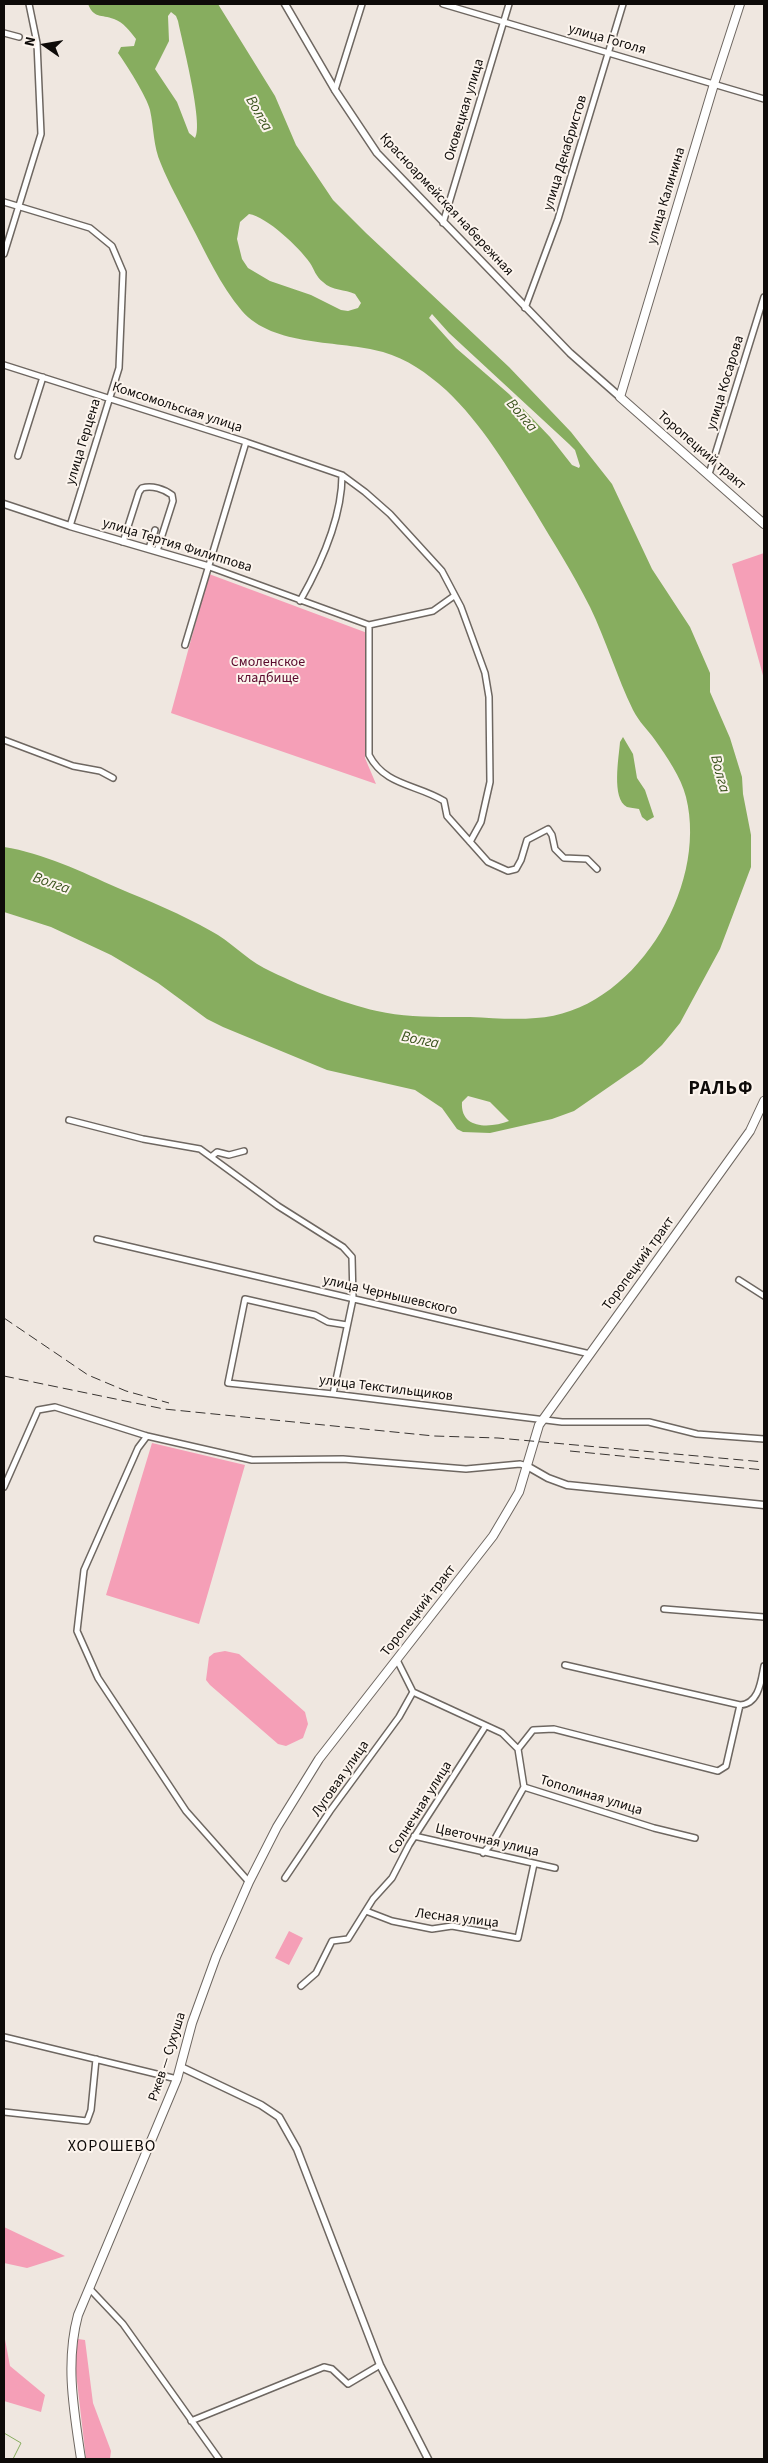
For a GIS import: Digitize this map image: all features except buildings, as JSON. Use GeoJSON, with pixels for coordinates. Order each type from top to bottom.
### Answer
{"type":"FeatureCollection","features":[{"type":"Feature","properties":{"kind":"main road","name":"улица Калинина"},"geometry":{"type":"LineString","coordinates":[[620,397],[714,84],[740,4]]}},
{"type":"Feature","properties":{"kind":"main road","name":"Торопецкий тракт"},"geometry":{"type":"LineString","coordinates":[[620,397],[764,524]]}},
{"type":"Feature","properties":{"kind":"main road","name":"Торопецкий тракт"},"geometry":{"type":"LineString","coordinates":[[371,1691],[493,1536],[519,1492],[533,1441],[542,1420],[761,1116],[764,1101]]}},
{"type":"Feature","properties":{"kind":"main road","name":"Ржев — Сухуша"},"geometry":{"type":"LineString","coordinates":[[81,2459],[71,2376],[71,2355],[74,2328],[89,2288],[177,2079],[204,1989],[249,1882],[277,1827],[314,1766],[371,1691]]}},
{"type":"Feature","properties":{"kind":"street"},"geometry":{"type":"LineString","coordinates":[[4,254],[42,134],[37,42],[29,4]]}},
{"type":"Feature","properties":{"kind":"street","name":"Красноармейская набережная"},"geometry":{"type":"LineString","coordinates":[[285,4],[335,90],[377,153],[570,354],[620,397]]}},
{"type":"Feature","properties":{"kind":"street"},"geometry":{"type":"LineString","coordinates":[[335,90],[362,4]]}},
{"type":"Feature","properties":{"kind":"street","name":"улица Гоголя"},"geometry":{"type":"LineString","coordinates":[[443,4],[764,99]]}},
{"type":"Feature","properties":{"kind":"street","name":"Оковецкая улица"},"geometry":{"type":"LineString","coordinates":[[443,223],[509,4]]}},
{"type":"Feature","properties":{"kind":"street","name":"улица Декабристов"},"geometry":{"type":"LineString","coordinates":[[525,308],[558,219],[623,4]]}},
{"type":"Feature","properties":{"kind":"street"},"geometry":{"type":"LineString","coordinates":[[4,33],[19,37]]}},
{"type":"Feature","properties":{"kind":"street"},"geometry":{"type":"LineString","coordinates":[[4,202],[18,207]]}},
{"type":"Feature","properties":{"kind":"street","name":"улица Герцена"},"geometry":{"type":"LineString","coordinates":[[18,207],[90,228],[112,246],[122,272],[119,368],[70,526]]}},
{"type":"Feature","properties":{"kind":"street","name":"улица Косарова"},"geometry":{"type":"LineString","coordinates":[[709,474],[764,297]]}},
{"type":"Feature","properties":{"kind":"street","name":"Комсомольская улица"},"geometry":{"type":"LineString","coordinates":[[4,366],[246,442],[342,476],[365,492],[390,514],[442,570],[461,607],[485,673],[488,697],[490,782],[481,822],[470,842]]}},
{"type":"Feature","properties":{"kind":"street"},"geometry":{"type":"LineString","coordinates":[[18,456],[43,377]]}},
{"type":"Feature","properties":{"kind":"street"},"geometry":{"type":"LineString","coordinates":[[185,645],[207,566],[246,442]]}},
{"type":"Feature","properties":{"kind":"street"},"geometry":{"type":"LineString","coordinates":[[300,601],[316,573],[330,535],[342,492],[342,476]]}},
{"type":"Feature","properties":{"kind":"street"},"geometry":{"type":"LineString","coordinates":[[123,542],[137,497],[142,488],[149,486],[172,495],[172,501],[157,551]]}},
{"type":"Feature","properties":{"kind":"street","name":"улица Тертия Филиппова"},"geometry":{"type":"LineString","coordinates":[[4,504],[70,526],[207,566],[370,625]]}},
{"type":"Feature","properties":{"kind":"street"},"geometry":{"type":"LineString","coordinates":[[149,548],[155,530]]}},
{"type":"Feature","properties":{"kind":"street"},"geometry":{"type":"LineString","coordinates":[[454,596],[433,611],[370,625],[369,755],[375,767],[386,776],[428,792],[444,801],[447,816],[488,862],[508,871],[516,869],[526,840],[548,829],[552,835],[555,850],[564,858],[586,859],[597,869]]}},
{"type":"Feature","properties":{"kind":"street"},"geometry":{"type":"LineString","coordinates":[[4,740],[73,766],[100,771],[113,778]]}},
{"type":"Feature","properties":{"kind":"street"},"geometry":{"type":"LineString","coordinates":[[69,1120],[143,1139],[195,1147],[278,1206],[343,1247],[352,1257],[353,1299],[333,1394]]}},
{"type":"Feature","properties":{"kind":"street"},"geometry":{"type":"LineString","coordinates":[[211,1157],[217,1152],[229,1155],[244,1151]]}},
{"type":"Feature","properties":{"kind":"street","name":"улица Чернышевского"},"geometry":{"type":"LineString","coordinates":[[97,1239],[590,1354]]}},
{"type":"Feature","properties":{"kind":"street"},"geometry":{"type":"LineString","coordinates":[[739,1280],[764,1296]]}},
{"type":"Feature","properties":{"kind":"street","name":"улица Текстильщиков"},"geometry":{"type":"LineString","coordinates":[[348,1325],[328,1322],[315,1315],[245,1299],[228,1383],[542,1420],[580,1423],[600,1421],[649,1422],[696,1434],[764,1439]]}},
{"type":"Feature","properties":{"kind":"street"},"geometry":{"type":"LineString","coordinates":[[4,1487],[38,1410],[55,1407],[147,1436],[252,1460],[343,1459],[466,1469],[520,1464],[567,1485],[764,1505]]}},
{"type":"Feature","properties":{"kind":"street"},"geometry":{"type":"LineString","coordinates":[[147,1436],[138,1448],[84,1570],[77,1631],[98,1678],[186,1811],[249,1882]]}},
{"type":"Feature","properties":{"kind":"street"},"geometry":{"type":"LineString","coordinates":[[4,1471],[10,1474]]}},
{"type":"Feature","properties":{"kind":"street"},"geometry":{"type":"LineString","coordinates":[[664,1609],[764,1617]]}},
{"type":"Feature","properties":{"kind":"street"},"geometry":{"type":"LineString","coordinates":[[397,1660],[413,1692],[485,1727],[502,1733],[518,1749],[533,1730],[554,1729],[718,1771],[726,1766],[740,1705]]}},
{"type":"Feature","properties":{"kind":"street"},"geometry":{"type":"LineString","coordinates":[[565,1664],[740,1705],[751,1703],[755,1698],[764,1666]]}},
{"type":"Feature","properties":{"kind":"street","name":"Луговая улица"},"geometry":{"type":"LineString","coordinates":[[285,1878],[330,1811],[399,1717],[413,1692]]}},
{"type":"Feature","properties":{"kind":"street","name":"Солнечная улица"},"geometry":{"type":"LineString","coordinates":[[301,1986],[316,1973],[332,1942],[348,1939],[373,1899],[397,1870],[402,1856],[414,1836],[485,1727]]}},
{"type":"Feature","properties":{"kind":"street","name":"Тополиная улица"},"geometry":{"type":"LineString","coordinates":[[518,1749],[524,1787],[654,1828],[695,1838]]}},
{"type":"Feature","properties":{"kind":"street"},"geometry":{"type":"LineString","coordinates":[[483,1853],[493,1842],[524,1787]]}},
{"type":"Feature","properties":{"kind":"street","name":"Цветочная улица"},"geometry":{"type":"LineString","coordinates":[[414,1836],[555,1868]]}},
{"type":"Feature","properties":{"kind":"street","name":"Лесная улица"},"geometry":{"type":"LineString","coordinates":[[366,1911],[392,1921],[432,1929],[452,1926],[518,1938],[534,1864]]}},
{"type":"Feature","properties":{"kind":"street"},"geometry":{"type":"LineString","coordinates":[[4,2037],[177,2079]]}},
{"type":"Feature","properties":{"kind":"street"},"geometry":{"type":"LineString","coordinates":[[4,2112],[87,2121],[91,2110],[96,2059]]}},
{"type":"Feature","properties":{"kind":"street"},"geometry":{"type":"LineString","coordinates":[[181,2067],[261,2105],[279,2117],[297,2149],[380,2365],[428,2459]]}},
{"type":"Feature","properties":{"kind":"street"},"geometry":{"type":"LineString","coordinates":[[89,2288],[123,2324],[219,2459]]}},
{"type":"Feature","properties":{"kind":"street"},"geometry":{"type":"LineString","coordinates":[[191,2421],[324,2367],[332,2369],[348,2384],[380,2365]]}},
{"type":"Feature","properties":{"kind":"green space"},"geometry":{"type":"Polygon","coordinates":[[[764,553],[764,679],[732,564],[764,553]]]}},
{"type":"Feature","properties":{"kind":"green space","name":"Смоленское кладбище"},"geometry":{"type":"Polygon","coordinates":[[[209,574],[370,634],[365,758],[376,784],[171,713],[209,574]]]}},
{"type":"Feature","properties":{"kind":"green space"},"geometry":{"type":"Polygon","coordinates":[[[152,1443],[245,1465],[199,1624],[106,1595],[152,1443]]]}},
{"type":"Feature","properties":{"kind":"green space"},"geometry":{"type":"Polygon","coordinates":[[[225,1651],[239,1654],[305,1712],[308,1724],[303,1738],[286,1746],[278,1744],[210,1685],[206,1680],[209,1657],[214,1653],[225,1651]]]}},
{"type":"Feature","properties":{"kind":"green space"},"geometry":{"type":"Polygon","coordinates":[[[289,1931],[303,1938],[289,1965],[275,1958],[289,1931]]]}},
{"type":"Feature","properties":{"kind":"green space"},"geometry":{"type":"Polygon","coordinates":[[[4,2227],[65,2256],[27,2268],[4,2263],[4,2227]]]}},
{"type":"Feature","properties":{"kind":"green space"},"geometry":{"type":"Polygon","coordinates":[[[4,2334],[10,2366],[45,2395],[41,2412],[4,2401],[4,2334]]]}},
{"type":"Feature","properties":{"kind":"green space"},"geometry":{"type":"Polygon","coordinates":[[[78,2339],[85,2340],[93,2403],[111,2451],[110,2459],[86,2459],[75,2364],[78,2339]]]}},
{"type":"Feature","properties":{"kind":"water","name":"Волга"},"geometry":{"type":"Polygon","coordinates":[[[88,4],[218,4],[275,96],[296,145],[333,200],[509,367],[571,432],[612,484],[652,569],[690,627],[710,673],[710,692],[730,738],[742,777],[743,794],[751,835],[751,867],[720,949],[680,1023],[662,1045],[642,1064],[574,1111],[552,1119],[490,1133],[463,1132],[457,1129],[442,1108],[415,1090],[327,1070],[223,1027],[207,1019],[158,983],[111,955],[51,927],[4,912],[4,847],[62,864],[165,908],[218,935],[264,968],[305,987],[349,1003],[377,1011],[412,1016],[536,1018],[571,1011],[603,994],[632,970],[656,940],[674,906],[686,870],[690,833],[686,797],[677,775],[664,753],[633,710],[596,620],[577,582],[494,447],[471,417],[446,390],[424,372],[400,358],[366,348],[289,337],[255,323],[242,311],[214,268],[161,164],[156,150],[148,104],[118,53],[121,47],[134,46],[136,39],[120,22],[95,14],[88,4]],[[171,12],[168,16],[169,41],[155,69],[177,102],[189,133],[195,138],[197,117],[188,63],[176,16],[171,12]],[[249,214],[240,222],[237,239],[242,259],[248,268],[270,281],[311,295],[341,310],[348,311],[358,308],[361,303],[355,294],[330,287],[323,282],[298,249],[265,221],[249,214]],[[432,314],[429,318],[456,348],[509,394],[550,437],[572,465],[579,468],[575,450],[569,444],[449,333],[432,314]],[[468,1096],[462,1102],[466,1118],[478,1125],[494,1125],[509,1121],[490,1102],[468,1096]]]}},
{"type":"Feature","properties":{"kind":"water"},"geometry":{"type":"Polygon","coordinates":[[[623,737],[633,754],[637,778],[645,790],[654,817],[647,821],[642,817],[639,809],[627,807],[622,803],[619,796],[617,777],[620,742],[623,737]]]}},
{"type":"Feature","properties":{"kind":"waterway"},"geometry":{"type":"LineString","coordinates":[[4,2433],[21,2443],[13,2459]]}},
{"type":"Feature","properties":{"kind":"railway"},"geometry":{"type":"LineString","coordinates":[[4,1318],[88,1375],[126,1391],[169,1403]]}},
{"type":"Feature","properties":{"kind":"railway"},"geometry":{"type":"LineString","coordinates":[[4,1376],[164,1409],[434,1436],[498,1438],[764,1462]]}},
{"type":"Feature","properties":{"kind":"railway"},"geometry":{"type":"LineString","coordinates":[[570,1451],[764,1470]]}},
{"type":"Feature","properties":{"kind":"district","name":"РАЛЬФ"},"geometry":{"type":"Point","coordinates":[721,1090]}},
{"type":"Feature","properties":{"kind":"district","name":"ХОРОШЕВО"},"geometry":{"type":"Point","coordinates":[112,2147]}}]}
